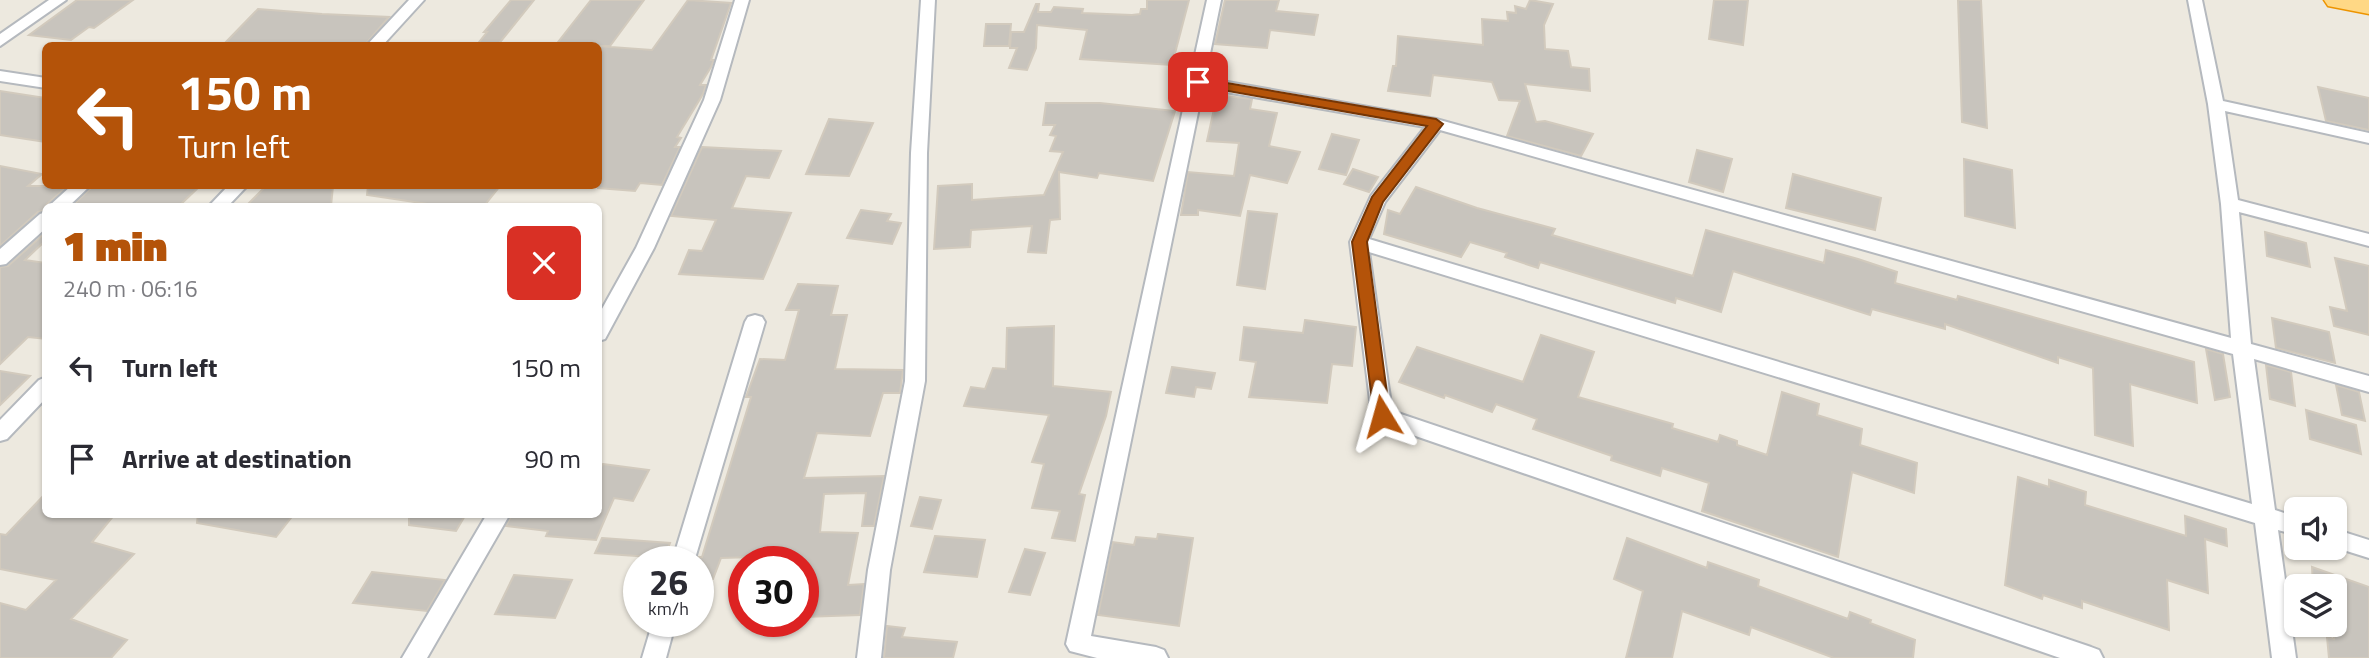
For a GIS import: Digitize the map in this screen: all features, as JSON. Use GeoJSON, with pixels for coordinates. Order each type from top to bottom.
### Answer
{"type":"FeatureCollection","features":[{"type":"Feature","properties":{"kind":"highway"},"geometry":{"type":"LineString","coordinates":[[2338,0],[2369,6]]}},
{"type":"Feature","properties":{"kind":"street"},"geometry":{"type":"LineString","coordinates":[[0,41],[59,0]]}},
{"type":"Feature","properties":{"kind":"street"},"geometry":{"type":"LineString","coordinates":[[377,42],[417,0]]}},
{"type":"Feature","properties":{"kind":"street"},"geometry":{"type":"LineString","coordinates":[[602,327],[645,248],[712,100],[742,0]]}},
{"type":"Feature","properties":{"kind":"street"},"geometry":{"type":"LineString","coordinates":[[869,658],[879,570],[915,381],[919,153],[928,0]]}},
{"type":"Feature","properties":{"kind":"street"},"geometry":{"type":"LineString","coordinates":[[1156,658],[1078,644],[1214,0]]}},
{"type":"Feature","properties":{"kind":"street"},"geometry":{"type":"LineString","coordinates":[[2195,0],[2216,104],[2230,204],[2236,302],[2284,658]]}},
{"type":"Feature","properties":{"kind":"street"},"geometry":{"type":"LineString","coordinates":[[0,76],[42,82]]}},
{"type":"Feature","properties":{"kind":"street"},"geometry":{"type":"LineString","coordinates":[[1198,82],[1436,124],[2369,384]]}},
{"type":"Feature","properties":{"kind":"street"},"geometry":{"type":"LineString","coordinates":[[2216,104],[2369,138]]}},
{"type":"Feature","properties":{"kind":"street"},"geometry":{"type":"LineString","coordinates":[[1436,124],[1377,201],[1359,242],[1382,416],[2091,658]]}},
{"type":"Feature","properties":{"kind":"street"},"geometry":{"type":"LineString","coordinates":[[61,203],[77,189]]}},
{"type":"Feature","properties":{"kind":"street"},"geometry":{"type":"LineString","coordinates":[[221,203],[235,189]]}},
{"type":"Feature","properties":{"kind":"street"},"geometry":{"type":"LineString","coordinates":[[2230,204],[2369,240]]}},
{"type":"Feature","properties":{"kind":"street"},"geometry":{"type":"LineString","coordinates":[[0,260],[42,222]]}},
{"type":"Feature","properties":{"kind":"street"},"geometry":{"type":"LineString","coordinates":[[1359,242],[2284,523]]}},
{"type":"Feature","properties":{"kind":"street"},"geometry":{"type":"LineString","coordinates":[[688,546],[755,322]]}},
{"type":"Feature","properties":{"kind":"street"},"geometry":{"type":"LineString","coordinates":[[0,433],[42,390]]}},
{"type":"Feature","properties":{"kind":"street"},"geometry":{"type":"LineString","coordinates":[[415,658],[497,518]]}},
{"type":"Feature","properties":{"kind":"street"},"geometry":{"type":"LineString","coordinates":[[2347,542],[2369,549]]}},
{"type":"Feature","properties":{"kind":"street"},"geometry":{"type":"LineString","coordinates":[[654,658],[660,637]]}},
{"type":"Feature","properties":{"kind":"building"},"geometry":{"type":"Polygon","coordinates":[[[77,0],[133,0],[94,28],[89,27],[71,40],[29,35],[77,0]]]}},
{"type":"Feature","properties":{"kind":"building"},"geometry":{"type":"Polygon","coordinates":[[[511,0],[534,0],[500,42],[479,42],[487,32],[484,32],[511,0]]]}},
{"type":"Feature","properties":{"kind":"building"},"geometry":{"type":"Polygon","coordinates":[[[591,0],[644,0],[610,46],[602,46],[602,42],[558,42],[591,0]]]}},
{"type":"Feature","properties":{"kind":"building"},"geometry":{"type":"Polygon","coordinates":[[[688,0],[731,3],[711,60],[714,60],[700,85],[706,85],[703,94],[677,137],[681,138],[675,147],[680,147],[662,185],[640,183],[635,191],[602,188],[602,46],[652,50],[688,0]]]}},
{"type":"Feature","properties":{"kind":"building"},"geometry":{"type":"Polygon","coordinates":[[[1147,0],[1189,0],[1172,65],[1080,59],[1087,30],[1037,25],[1036,48],[1027,70],[1009,68],[1017,48],[1010,48],[1011,32],[1024,32],[1036,4],[1039,4],[1038,12],[1051,12],[1054,7],[1083,9],[1082,13],[1132,15],[1140,14],[1141,9],[1147,9],[1147,0]]]}},
{"type":"Feature","properties":{"kind":"building"},"geometry":{"type":"Polygon","coordinates":[[[1225,0],[1279,0],[1276,11],[1318,15],[1314,35],[1270,30],[1267,48],[1215,44],[1225,0]]]}},
{"type":"Feature","properties":{"kind":"building"},"geometry":{"type":"Polygon","coordinates":[[[1530,0],[1553,4],[1544,25],[1545,49],[1568,51],[1571,67],[1589,69],[1590,91],[1525,84],[1536,122],[1545,121],[1593,134],[1581,156],[1507,136],[1520,101],[1499,100],[1492,82],[1433,75],[1430,96],[1388,91],[1393,66],[1396,66],[1398,36],[1483,45],[1482,19],[1508,21],[1507,12],[1516,13],[1515,6],[1526,9],[1530,0]]]}},
{"type":"Feature","properties":{"kind":"building"},"geometry":{"type":"Polygon","coordinates":[[[1714,0],[1748,0],[1743,45],[1709,39],[1714,0]]]}},
{"type":"Feature","properties":{"kind":"building"},"geometry":{"type":"Polygon","coordinates":[[[1958,0],[1981,0],[1987,128],[1962,122],[1958,0]]]}},
{"type":"Feature","properties":{"kind":"building"},"geometry":{"type":"Polygon","coordinates":[[[258,9],[389,17],[367,42],[226,42],[258,9]]]}},
{"type":"Feature","properties":{"kind":"building"},"geometry":{"type":"Polygon","coordinates":[[[986,24],[1011,24],[1009,46],[984,46],[986,24]]]}},
{"type":"Feature","properties":{"kind":"building"},"geometry":{"type":"Polygon","coordinates":[[[2318,87],[2369,98],[2369,130],[2326,121],[2318,87]]]}},
{"type":"Feature","properties":{"kind":"building"},"geometry":{"type":"Polygon","coordinates":[[[0,91],[42,97],[42,141],[0,135],[0,91]]]}},
{"type":"Feature","properties":{"kind":"building"},"geometry":{"type":"Polygon","coordinates":[[[1217,95],[1252,99],[1250,109],[1277,113],[1269,146],[1300,152],[1287,183],[1250,175],[1240,216],[1198,210],[1198,215],[1181,215],[1188,172],[1234,176],[1239,143],[1207,141],[1217,95]]]}},
{"type":"Feature","properties":{"kind":"building"},"geometry":{"type":"Polygon","coordinates":[[[1046,103],[1100,103],[1175,111],[1153,181],[1099,173],[1097,178],[1059,172],[1060,219],[1050,220],[1046,253],[1028,252],[1032,226],[971,230],[970,247],[934,249],[938,186],[972,184],[972,200],[1044,195],[1063,152],[1050,151],[1056,136],[1050,135],[1055,125],[1043,125],[1046,103]]]}},
{"type":"Feature","properties":{"kind":"building"},"geometry":{"type":"Polygon","coordinates":[[[829,119],[873,123],[849,176],[806,174],[829,119]]]}},
{"type":"Feature","properties":{"kind":"building"},"geometry":{"type":"Polygon","coordinates":[[[1332,134],[1359,140],[1346,175],[1319,169],[1332,134]]]}},
{"type":"Feature","properties":{"kind":"building"},"geometry":{"type":"Polygon","coordinates":[[[702,147],[781,151],[769,178],[746,176],[732,208],[791,213],[763,279],[679,274],[689,250],[702,251],[716,220],[671,216],[702,147]]]}},
{"type":"Feature","properties":{"kind":"building"},"geometry":{"type":"Polygon","coordinates":[[[1697,150],[1732,159],[1723,192],[1689,182],[1697,150]]]}},
{"type":"Feature","properties":{"kind":"building"},"geometry":{"type":"Polygon","coordinates":[[[1964,159],[2012,170],[2015,228],[1965,216],[1964,159]]]}},
{"type":"Feature","properties":{"kind":"building"},"geometry":{"type":"Polygon","coordinates":[[[0,166],[42,174],[28,186],[64,189],[48,203],[42,203],[42,211],[0,246],[0,166]]]}},
{"type":"Feature","properties":{"kind":"building"},"geometry":{"type":"Polygon","coordinates":[[[1353,169],[1378,177],[1369,192],[1344,184],[1353,169]]]}},
{"type":"Feature","properties":{"kind":"building"},"geometry":{"type":"Polygon","coordinates":[[[1793,174],[1881,198],[1875,230],[1786,208],[1793,174]]]}},
{"type":"Feature","properties":{"kind":"building"},"geometry":{"type":"Polygon","coordinates":[[[1416,187],[1477,208],[1555,229],[1552,235],[1693,276],[1706,230],[1824,263],[1826,250],[1897,272],[1895,283],[1957,300],[1958,296],[2194,362],[2197,403],[2130,384],[2133,446],[2095,435],[2093,368],[2058,357],[2058,363],[1945,324],[1945,329],[1872,309],[1870,315],[1733,271],[1721,312],[1676,298],[1675,303],[1540,262],[1538,268],[1505,257],[1507,253],[1470,242],[1461,257],[1384,234],[1388,210],[1400,214],[1416,187]]]}},
{"type":"Feature","properties":{"kind":"building"},"geometry":{"type":"Polygon","coordinates":[[[90,189],[197,189],[182,203],[75,203],[90,189]]]}},
{"type":"Feature","properties":{"kind":"building"},"geometry":{"type":"Polygon","coordinates":[[[263,189],[333,189],[331,203],[249,203],[263,189]]]}},
{"type":"Feature","properties":{"kind":"building"},"geometry":{"type":"Polygon","coordinates":[[[368,189],[498,189],[486,203],[421,203],[367,195],[368,189]]]}},
{"type":"Feature","properties":{"kind":"building"},"geometry":{"type":"Polygon","coordinates":[[[861,210],[891,214],[887,221],[901,223],[892,244],[847,238],[861,210]]]}},
{"type":"Feature","properties":{"kind":"building"},"geometry":{"type":"Polygon","coordinates":[[[1248,211],[1277,214],[1265,289],[1237,285],[1248,211]]]}},
{"type":"Feature","properties":{"kind":"building"},"geometry":{"type":"Polygon","coordinates":[[[2265,232],[2306,243],[2310,267],[2267,256],[2265,232]]]}},
{"type":"Feature","properties":{"kind":"building"},"geometry":{"type":"Polygon","coordinates":[[[42,236],[42,244],[25,260],[42,262],[42,339],[28,337],[0,364],[0,267],[8,266],[42,236]]]}},
{"type":"Feature","properties":{"kind":"building"},"geometry":{"type":"Polygon","coordinates":[[[2335,258],[2369,266],[2369,335],[2334,326],[2330,307],[2347,311],[2335,258]]]}},
{"type":"Feature","properties":{"kind":"building"},"geometry":{"type":"Polygon","coordinates":[[[798,284],[838,286],[831,315],[847,315],[835,369],[903,370],[900,393],[883,393],[870,436],[817,433],[804,478],[884,476],[874,526],[862,526],[866,493],[824,494],[820,532],[858,533],[848,585],[864,584],[860,615],[819,616],[819,546],[728,546],[728,558],[721,558],[714,576],[714,546],[705,546],[751,397],[746,397],[760,359],[785,360],[799,310],[786,310],[798,284]]]}},
{"type":"Feature","properties":{"kind":"building"},"geometry":{"type":"Polygon","coordinates":[[[2272,318],[2329,332],[2335,363],[2276,348],[2272,318]]]}},
{"type":"Feature","properties":{"kind":"building"},"geometry":{"type":"Polygon","coordinates":[[[1305,320],[1356,327],[1352,366],[1332,364],[1327,403],[1249,397],[1256,362],[1240,360],[1244,327],[1303,333],[1305,320]]]}},
{"type":"Feature","properties":{"kind":"building"},"geometry":{"type":"Polygon","coordinates":[[[1054,326],[1053,386],[1111,392],[1106,416],[1079,494],[1085,495],[1075,541],[1052,538],[1060,511],[1032,508],[1044,464],[1032,462],[1049,415],[964,406],[971,387],[985,389],[993,368],[1006,369],[1007,328],[1054,326]]]}},
{"type":"Feature","properties":{"kind":"building"},"geometry":{"type":"Polygon","coordinates":[[[1541,335],[1594,352],[1578,397],[1673,424],[1672,428],[1718,442],[1720,435],[1737,441],[1737,445],[1767,455],[1782,392],[1819,404],[1817,415],[1862,429],[1860,445],[1917,463],[1914,493],[1852,472],[1838,557],[1702,511],[1709,483],[1662,468],[1660,476],[1611,460],[1612,456],[1533,429],[1537,419],[1496,404],[1492,412],[1399,382],[1417,347],[1523,382],[1541,335]]]}},
{"type":"Feature","properties":{"kind":"building"},"geometry":{"type":"Polygon","coordinates":[[[2206,349],[2223,354],[2230,397],[2215,400],[2206,349]]]}},
{"type":"Feature","properties":{"kind":"building"},"geometry":{"type":"Polygon","coordinates":[[[2266,365],[2291,372],[2295,406],[2270,399],[2266,365]]]}},
{"type":"Feature","properties":{"kind":"building"},"geometry":{"type":"Polygon","coordinates":[[[1172,367],[1215,373],[1211,389],[1196,387],[1194,397],[1166,393],[1172,367]]]}},
{"type":"Feature","properties":{"kind":"building"},"geometry":{"type":"Polygon","coordinates":[[[0,371],[30,376],[0,405],[0,371]]]}},
{"type":"Feature","properties":{"kind":"building"},"geometry":{"type":"Polygon","coordinates":[[[2336,385],[2359,392],[2365,421],[2342,415],[2336,385]]]}},
{"type":"Feature","properties":{"kind":"building"},"geometry":{"type":"Polygon","coordinates":[[[2306,410],[2356,425],[2361,454],[2310,439],[2306,410]]]}},
{"type":"Feature","properties":{"kind":"building"},"geometry":{"type":"Polygon","coordinates":[[[602,466],[649,470],[633,501],[614,498],[596,540],[546,536],[548,531],[506,526],[510,518],[602,518],[602,466]]]}},
{"type":"Feature","properties":{"kind":"building"},"geometry":{"type":"Polygon","coordinates":[[[2018,477],[2049,487],[2049,480],[2086,492],[2085,505],[2186,536],[2185,516],[2226,529],[2227,546],[2205,539],[2208,593],[2167,580],[2169,630],[2082,601],[2082,608],[2043,595],[2042,599],[2005,585],[2018,477]]]}},
{"type":"Feature","properties":{"kind":"building"},"geometry":{"type":"Polygon","coordinates":[[[42,497],[42,518],[112,518],[92,542],[134,554],[71,619],[127,640],[111,658],[0,658],[0,603],[26,610],[56,580],[0,569],[0,534],[6,535],[42,497]]]}},
{"type":"Feature","properties":{"kind":"building"},"geometry":{"type":"Polygon","coordinates":[[[920,497],[941,500],[932,529],[911,526],[920,497]]]}},
{"type":"Feature","properties":{"kind":"building"},"geometry":{"type":"Polygon","coordinates":[[[198,518],[291,518],[276,537],[197,523],[198,518]]]}},
{"type":"Feature","properties":{"kind":"building"},"geometry":{"type":"Polygon","coordinates":[[[409,518],[464,518],[456,531],[409,525],[409,518]]]}},
{"type":"Feature","properties":{"kind":"building"},"geometry":{"type":"Polygon","coordinates":[[[1158,534],[1193,538],[1179,626],[1098,615],[1113,542],[1134,545],[1136,537],[1157,539],[1158,534]]]}},
{"type":"Feature","properties":{"kind":"building"},"geometry":{"type":"Polygon","coordinates":[[[935,536],[985,540],[977,577],[924,572],[935,536]]]}},
{"type":"Feature","properties":{"kind":"building"},"geometry":{"type":"Polygon","coordinates":[[[602,538],[670,543],[669,546],[623,546],[623,555],[595,553],[602,538]]]}},
{"type":"Feature","properties":{"kind":"building"},"geometry":{"type":"Polygon","coordinates":[[[1627,538],[1707,568],[1708,562],[1759,580],[1758,586],[1848,619],[1850,612],[1871,620],[1870,623],[1915,640],[1913,658],[1834,658],[1751,627],[1749,635],[1682,611],[1672,658],[1626,658],[1643,591],[1614,579],[1627,538]]]}},
{"type":"Feature","properties":{"kind":"building"},"geometry":{"type":"Polygon","coordinates":[[[1025,549],[1045,553],[1030,595],[1009,592],[1025,549]]]}},
{"type":"Feature","properties":{"kind":"building"},"geometry":{"type":"Polygon","coordinates":[[[2312,567],[2332,574],[2312,574],[2312,567]]]}},
{"type":"Feature","properties":{"kind":"building"},"geometry":{"type":"Polygon","coordinates":[[[372,572],[445,580],[427,611],[353,603],[372,572]]]}},
{"type":"Feature","properties":{"kind":"building"},"geometry":{"type":"Polygon","coordinates":[[[514,575],[572,580],[555,618],[495,614],[514,575]]]}},
{"type":"Feature","properties":{"kind":"building"},"geometry":{"type":"Polygon","coordinates":[[[2347,579],[2369,587],[2369,658],[2329,658],[2327,637],[2347,637],[2347,579]]]}},
{"type":"Feature","properties":{"kind":"building"},"geometry":{"type":"Polygon","coordinates":[[[887,626],[905,628],[902,637],[957,642],[953,658],[884,658],[887,626]]]}},
{"type":"Feature","properties":{"kind":"route"},"geometry":{"type":"LineString","coordinates":[[1198,82],[1436,124],[1377,201],[1359,242],[1382,416]]}}]}
